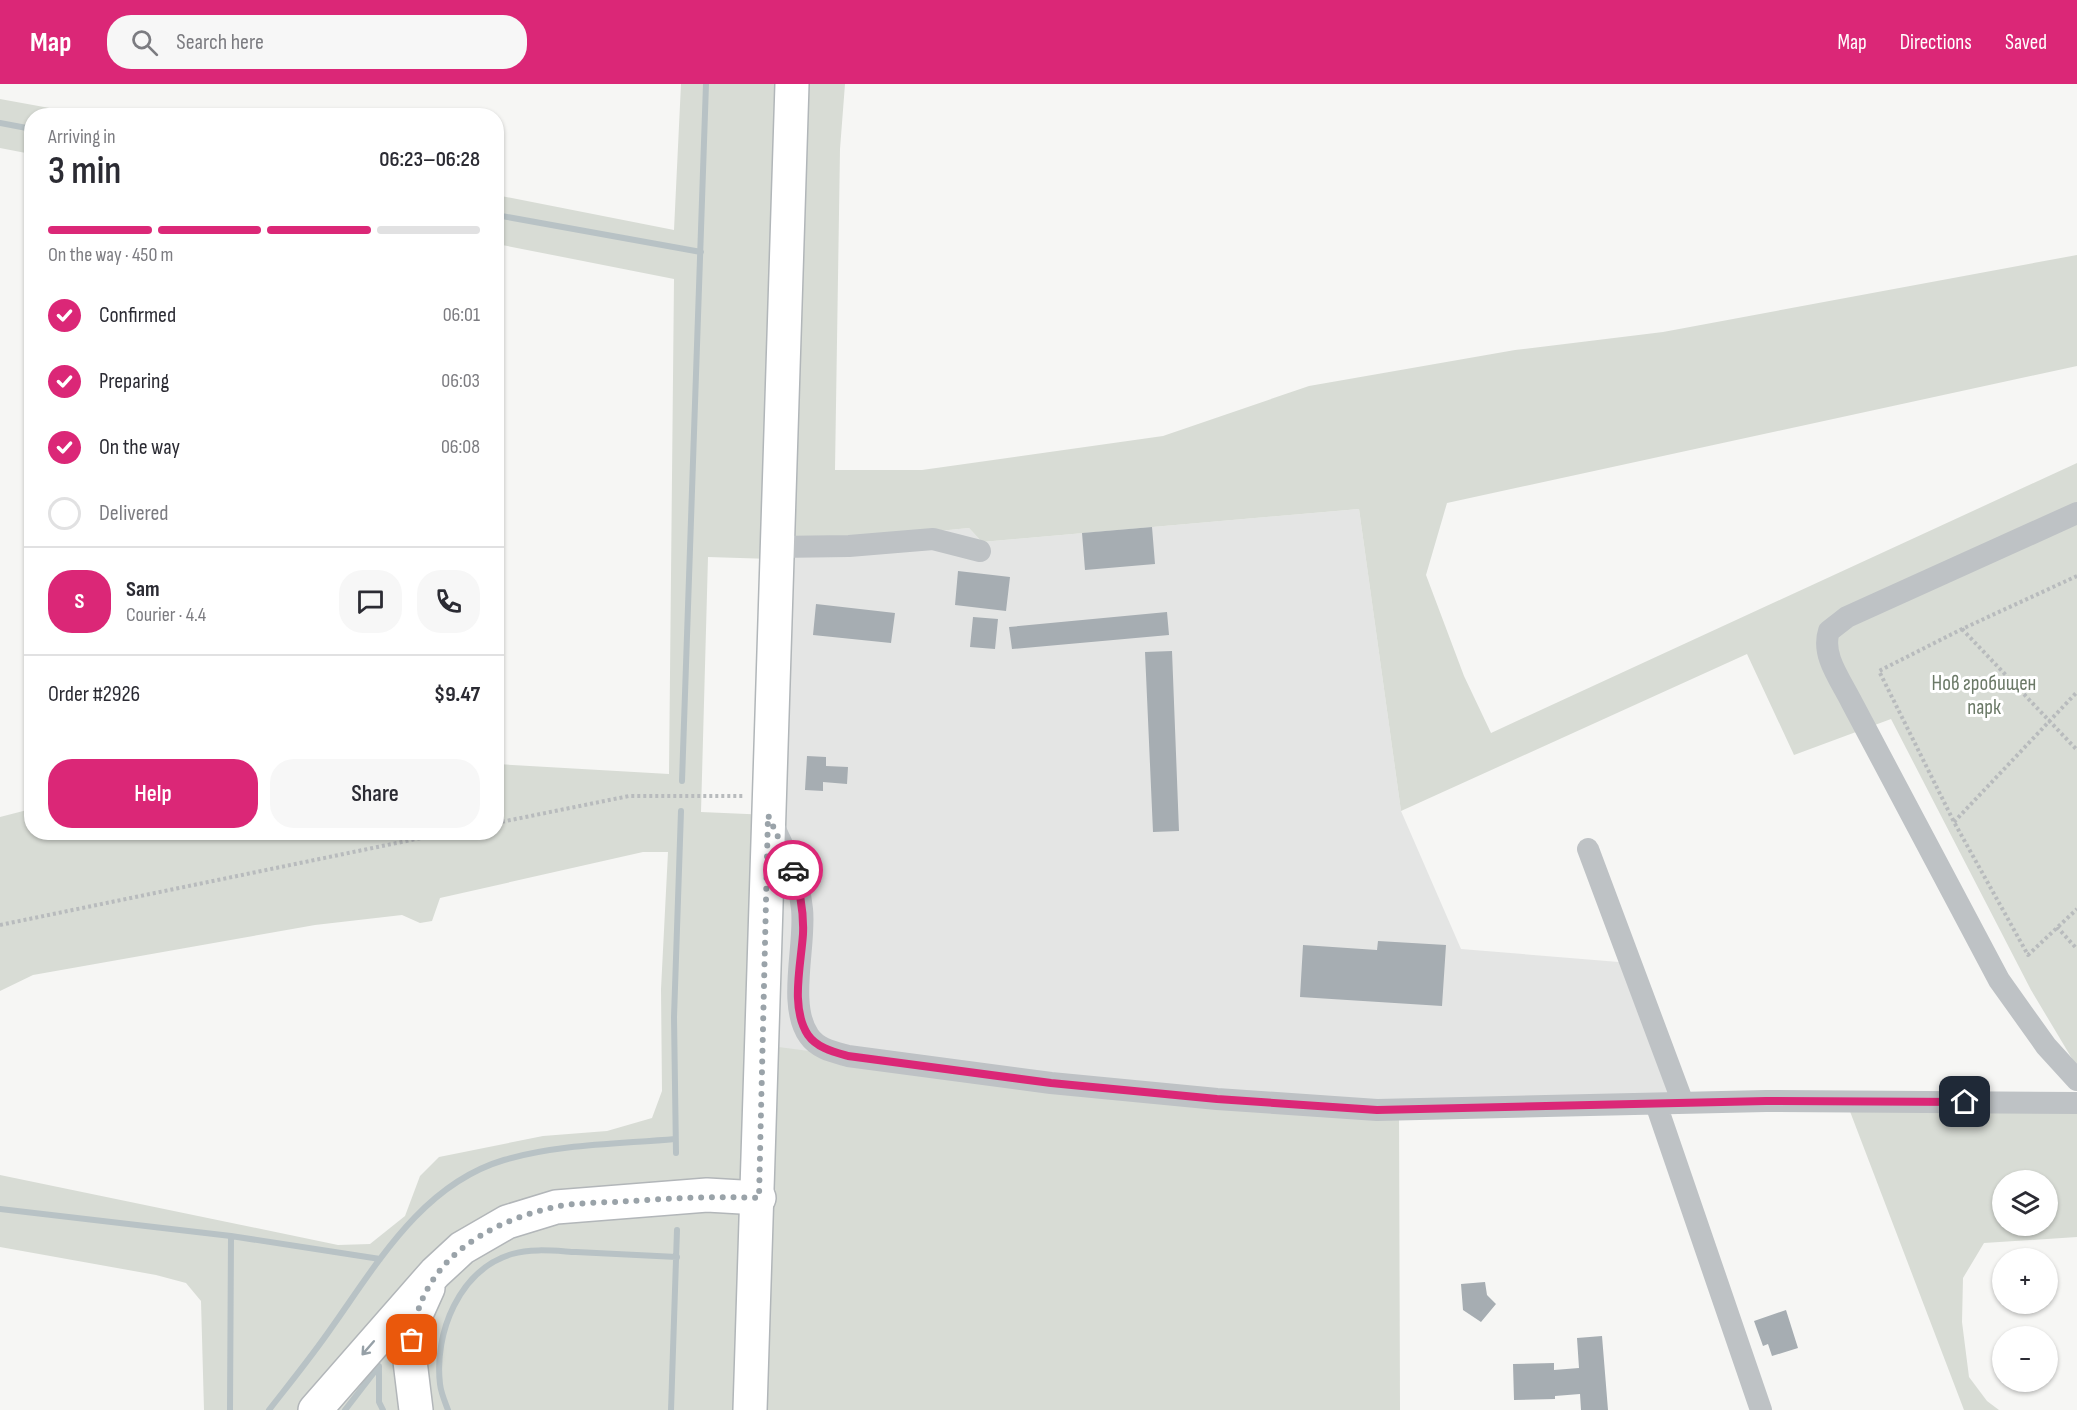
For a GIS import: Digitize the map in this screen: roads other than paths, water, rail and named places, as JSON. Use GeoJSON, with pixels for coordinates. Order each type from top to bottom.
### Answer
{"type":"FeatureCollection","features":[{"type":"Feature","properties":{"kind":"main road"},"geometry":{"type":"LineString","coordinates":[[750,1410],[759,1198],[768,805],[792,84]]}},
{"type":"Feature","properties":{"kind":"main road"},"geometry":{"type":"LineString","coordinates":[[315,1410],[435,1273],[462,1248],[507,1222],[556,1207],[707,1195],[759,1198]]}},
{"type":"Feature","properties":{"kind":"main road"},"geometry":{"type":"LineString","coordinates":[[416,1410],[410,1361],[414,1319],[435,1273]]}},
{"type":"Feature","properties":{"kind":"street"},"geometry":{"type":"LineString","coordinates":[[2077,513],[1847,617],[1834,624],[1826,639],[1829,659],[1999,980],[2046,1046],[2077,1080]]}},
{"type":"Feature","properties":{"kind":"street"},"geometry":{"type":"LineString","coordinates":[[776,547],[849,546],[933,539],[980,551]]}},
{"type":"Feature","properties":{"kind":"street"},"geometry":{"type":"LineString","coordinates":[[768,805],[799,887],[802,909],[799,997],[802,1023],[809,1037],[826,1050],[848,1056],[1051,1083],[1217,1099],[1377,1110],[1778,1101],[2077,1103]]}},
{"type":"Feature","properties":{"kind":"street"},"geometry":{"type":"LineString","coordinates":[[1588,849],[1683,1103]]}},
{"type":"Feature","properties":{"kind":"street"},"geometry":{"type":"LineString","coordinates":[[1656,1104],[1761,1410]]}},
{"type":"Feature","properties":{"kind":"waterway"},"geometry":{"type":"LineString","coordinates":[[682,781],[706,84]]}},
{"type":"Feature","properties":{"kind":"waterway"},"geometry":{"type":"LineString","coordinates":[[0,123],[24,128]]}},
{"type":"Feature","properties":{"kind":"waterway"},"geometry":{"type":"LineString","coordinates":[[504,216],[701,252]]}},
{"type":"Feature","properties":{"kind":"waterway"},"geometry":{"type":"LineString","coordinates":[[676,1153],[674,1017],[681,811]]}},
{"type":"Feature","properties":{"kind":"waterway"},"geometry":{"type":"LineString","coordinates":[[269,1410],[317,1348],[385,1252],[426,1206],[449,1187],[475,1171],[525,1155],[589,1145],[675,1139]]}},
{"type":"Feature","properties":{"kind":"waterway"},"geometry":{"type":"LineString","coordinates":[[0,1209],[231,1236],[380,1259]]}},
{"type":"Feature","properties":{"kind":"waterway"},"geometry":{"type":"LineString","coordinates":[[671,1410],[677,1230]]}},
{"type":"Feature","properties":{"kind":"waterway"},"geometry":{"type":"LineString","coordinates":[[230,1410],[231,1236]]}},
{"type":"Feature","properties":{"kind":"waterway"},"geometry":{"type":"LineString","coordinates":[[448,1410],[441,1387],[439,1364],[446,1325],[464,1289],[493,1262],[512,1254],[536,1250],[677,1257]]}},
{"type":"Feature","properties":{"kind":"waterway"},"geometry":{"type":"LineString","coordinates":[[345,1410],[379,1366],[379,1402],[383,1410]]}},
{"type":"Feature","properties":{"kind":"park label","name":"Нов гробищен парк"},"geometry":{"type":"Point","coordinates":[1984,695]}}]}
